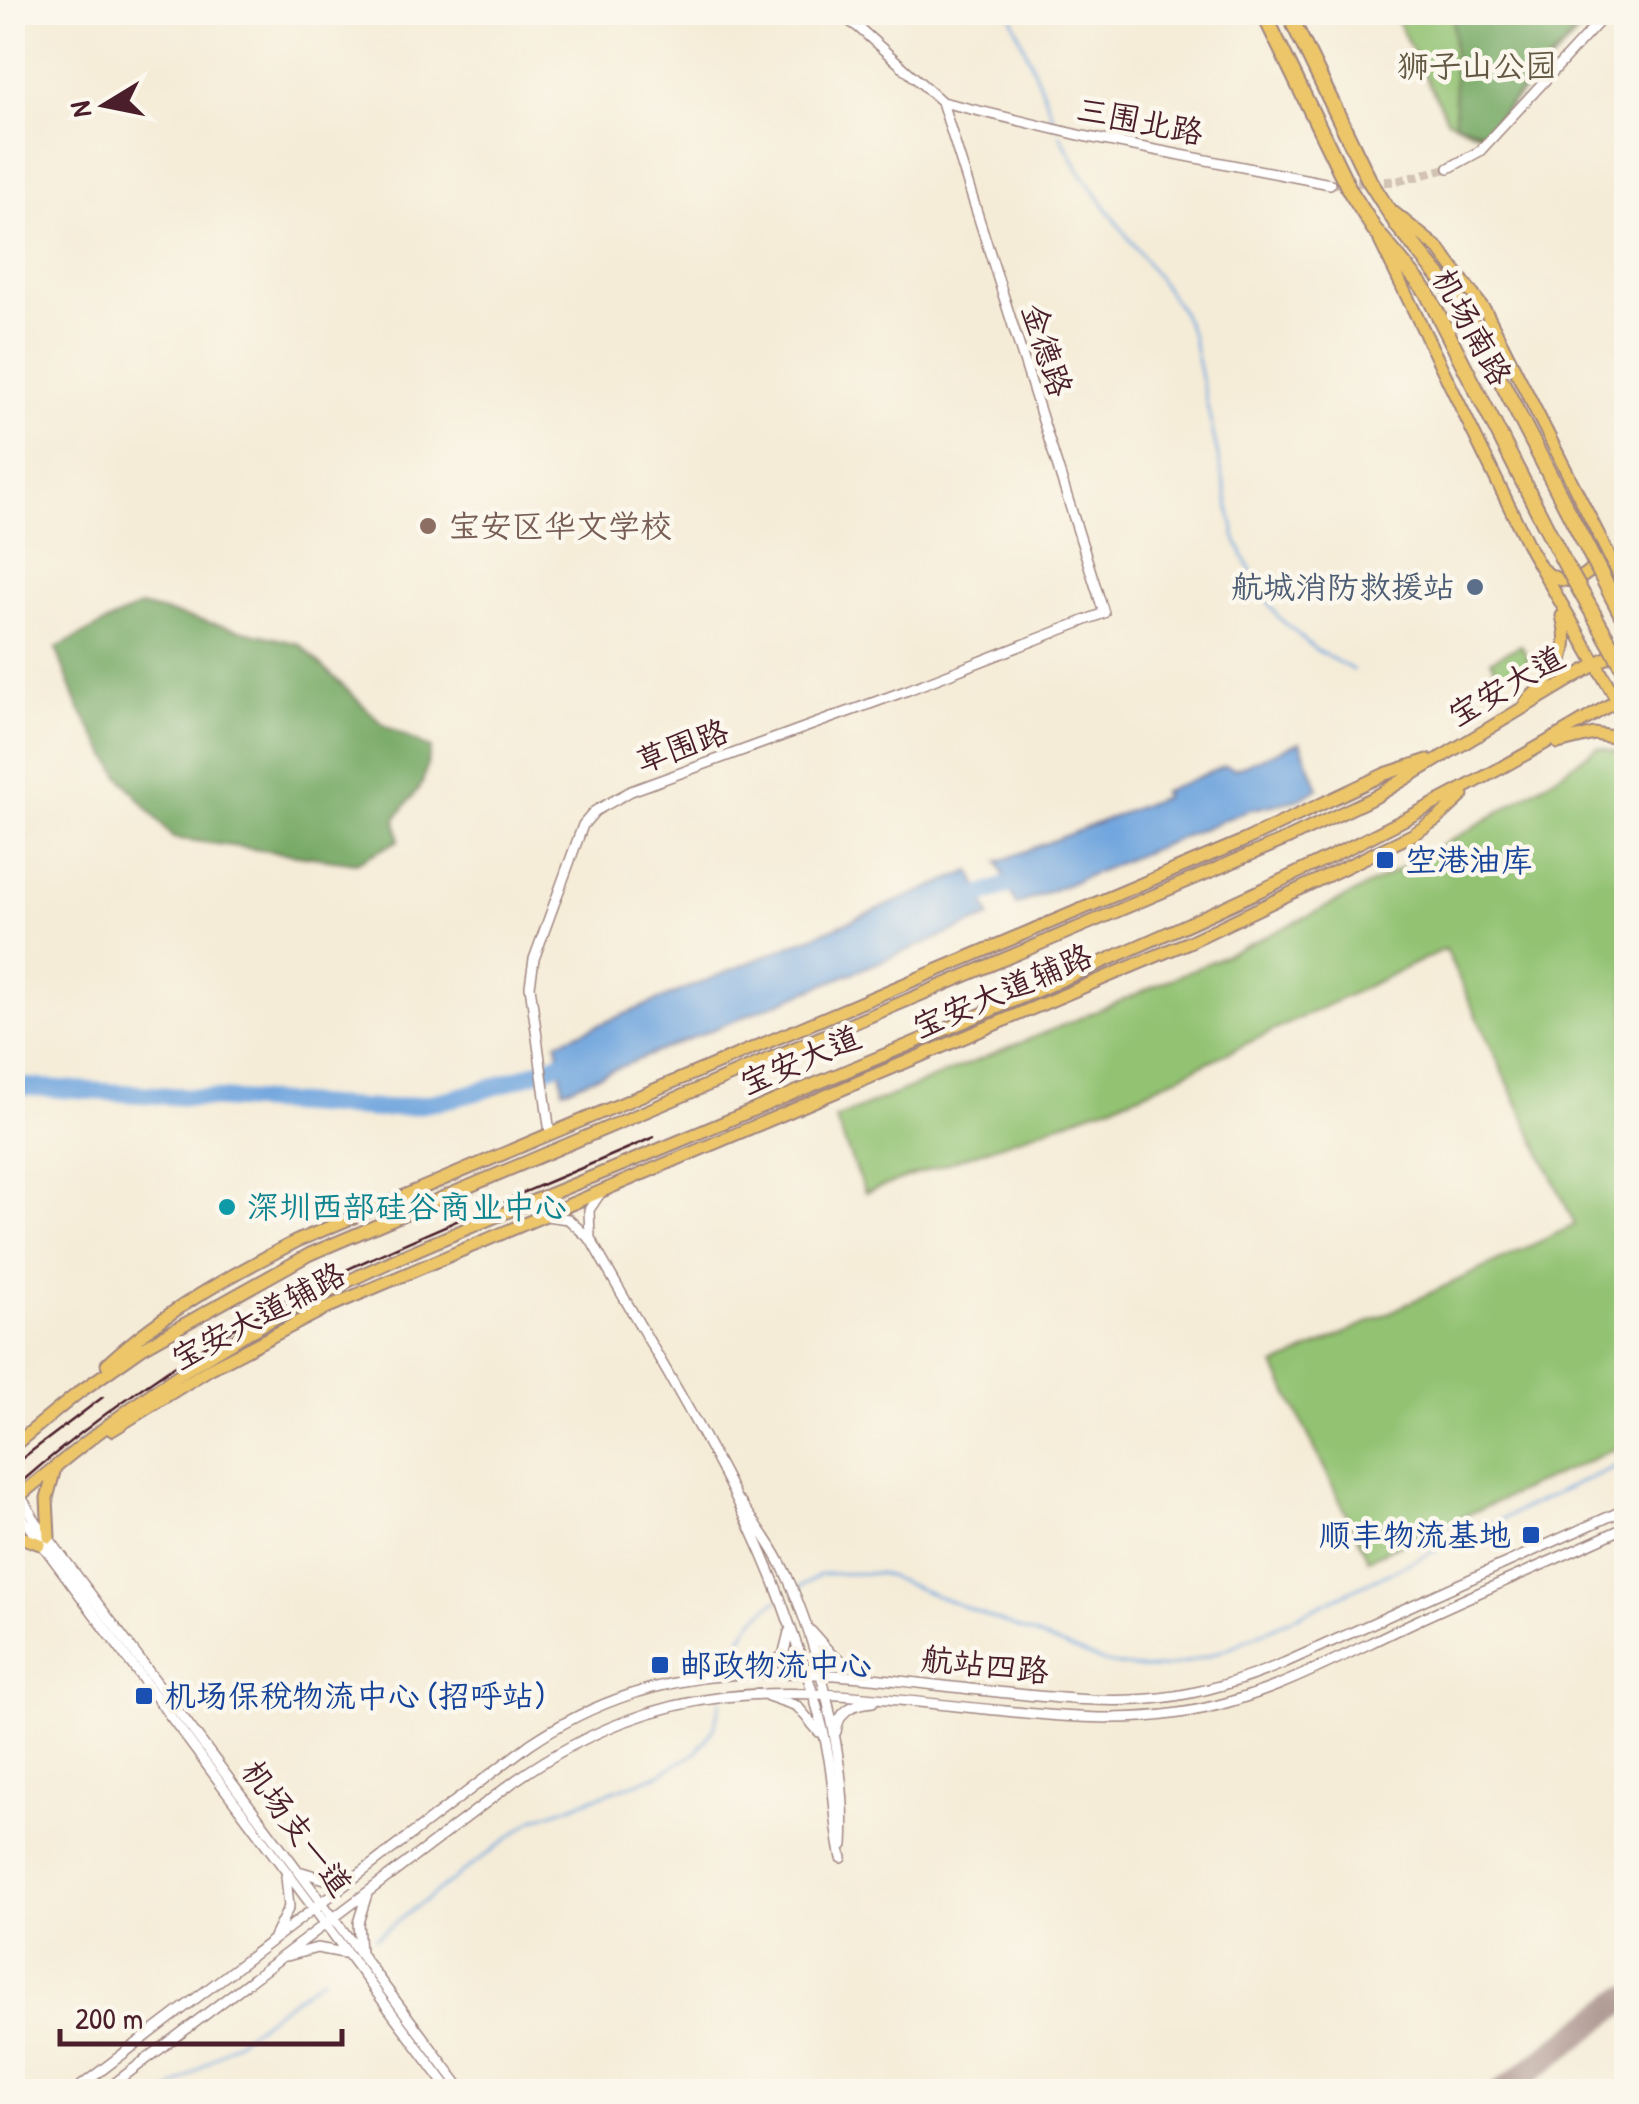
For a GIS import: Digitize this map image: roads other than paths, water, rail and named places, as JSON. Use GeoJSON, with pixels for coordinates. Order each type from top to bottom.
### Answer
{"type":"FeatureCollection","features":[{"type":"Feature","properties":{"kind":"highway","name":"机场南路"},"geometry":{"type":"LineString","coordinates":[[1263,12],[1341,174],[1374,228],[1426,292],[1556,546],[1626,672]]}},
{"type":"Feature","properties":{"kind":"highway","name":"机场南路"},"geometry":{"type":"LineString","coordinates":[[1288,12],[1360,164],[1384,204],[1462,305],[1626,623]]}},
{"type":"Feature","properties":{"kind":"main road"},"geometry":{"type":"LineString","coordinates":[[1384,204],[1439,250],[1486,312],[1626,589]]}},
{"type":"Feature","properties":{"kind":"main road"},"geometry":{"type":"LineString","coordinates":[[1374,228],[1538,563],[1596,665],[1622,698],[1626,716]]}},
{"type":"Feature","properties":{"kind":"main road"},"geometry":{"type":"LineString","coordinates":[[1538,563],[1559,580],[1582,578],[1598,560],[1597,536]]}},
{"type":"Feature","properties":{"kind":"main road"},"geometry":{"type":"LineString","coordinates":[[1611,562],[1626,579]]}},
{"type":"Feature","properties":{"kind":"main road"},"geometry":{"type":"LineString","coordinates":[[1511,717],[1555,673],[1565,653],[1565,626],[1551,588]]}},
{"type":"Feature","properties":{"kind":"main road","name":"宝安大道"},"geometry":{"type":"LineString","coordinates":[[12,1446],[142,1348],[310,1254],[1216,871],[1375,797],[1626,646]]}},
{"type":"Feature","properties":{"kind":"main road","name":"宝安大道"},"geometry":{"type":"LineString","coordinates":[[15,1501],[184,1370],[290,1310],[409,1255],[1010,1002],[1285,881],[1472,786],[1622,698]]}},
{"type":"Feature","properties":{"kind":"main road"},"geometry":{"type":"LineString","coordinates":[[1535,750],[1594,734],[1626,739]]}},
{"type":"Feature","properties":{"kind":"main road","name":"宝安大道辅路"},"geometry":{"type":"LineString","coordinates":[[78,1393],[140,1335],[240,1271],[342,1221],[1225,849],[1385,774],[1446,754]]}},
{"type":"Feature","properties":{"kind":"main road","name":"宝安大道辅路"},"geometry":{"type":"LineString","coordinates":[[57,1466],[185,1384],[281,1330],[366,1290],[1204,935],[1360,862],[1437,820],[1472,786]]}},
{"type":"Feature","properties":{"kind":"main road"},"geometry":{"type":"LineString","coordinates":[[965,1037],[1010,1002]]}},
{"type":"Feature","properties":{"kind":"main road"},"geometry":{"type":"LineString","coordinates":[[686,1075],[797,1046]]}},
{"type":"Feature","properties":{"kind":"main road"},"geometry":{"type":"LineString","coordinates":[[12,1534],[44,1541],[46,1505],[57,1466]]}},
{"type":"Feature","properties":{"kind":"street"},"geometry":{"type":"LineString","coordinates":[[836,12],[942,102]]}},
{"type":"Feature","properties":{"kind":"street"},"geometry":{"type":"LineString","coordinates":[[1449,168],[1480,151],[1608,12]]}},
{"type":"Feature","properties":{"kind":"street","name":"三围北路"},"geometry":{"type":"LineString","coordinates":[[942,102],[1084,136],[1330,184]]}},
{"type":"Feature","properties":{"kind":"street","name":"金德路"},"geometry":{"type":"LineString","coordinates":[[942,102],[1104,613]]}},
{"type":"Feature","properties":{"kind":"street","name":"草围路"},"geometry":{"type":"LineString","coordinates":[[550,1133],[530,986],[534,959],[583,825],[595,811],[632,791],[1104,613]]}},
{"type":"Feature","properties":{"kind":"street"},"geometry":{"type":"LineString","coordinates":[[591,1240],[589,1210],[602,1190]]}},
{"type":"Feature","properties":{"kind":"street"},"geometry":{"type":"LineString","coordinates":[[539,1217],[568,1219],[591,1240],[728,1485],[786,1615],[830,1740],[835,1831],[842,1858],[844,1807],[824,1694],[802,1615],[777,1556],[728,1485]]}},
{"type":"Feature","properties":{"kind":"street","name":"机场支一道"},"geometry":{"type":"LineString","coordinates":[[12,1482],[15,1501],[284,1869],[361,1955],[464,2092]]}},
{"type":"Feature","properties":{"kind":"street","name":"航站四路"},"geometry":{"type":"LineString","coordinates":[[73,2092],[558,1726],[627,1696],[692,1678],[753,1670],[1093,1700],[1157,1698],[1207,1690],[1284,1663],[1626,1509]]}},
{"type":"Feature","properties":{"kind":"street","name":"航站四路"},"geometry":{"type":"LineString","coordinates":[[103,2092],[516,1780],[567,1746],[630,1718],[690,1700],[811,1692],[1094,1718],[1147,1717],[1204,1709],[1269,1689],[1626,1526]]}},
{"type":"Feature","properties":{"kind":"street","name":"机场支一道"},"geometry":{"type":"LineString","coordinates":[[44,1541],[296,1868],[317,1905]]}},
{"type":"Feature","properties":{"kind":"street"},"geometry":{"type":"LineString","coordinates":[[753,1670],[773,1664],[787,1651],[786,1615]]}},
{"type":"Feature","properties":{"kind":"street"},"geometry":{"type":"LineString","coordinates":[[802,1615],[832,1655],[880,1680]]}},
{"type":"Feature","properties":{"kind":"street"},"geometry":{"type":"LineString","coordinates":[[751,1693],[797,1706],[830,1740]]}},
{"type":"Feature","properties":{"kind":"street"},"geometry":{"type":"LineString","coordinates":[[830,1740],[848,1708],[890,1700]]}},
{"type":"Feature","properties":{"kind":"street"},"geometry":{"type":"LineString","coordinates":[[296,1868],[322,1878],[357,1875]]}},
{"type":"Feature","properties":{"kind":"street"},"geometry":{"type":"LineString","coordinates":[[271,1941],[289,1907],[284,1869]]}},
{"type":"Feature","properties":{"kind":"street"},"geometry":{"type":"LineString","coordinates":[[361,1955],[358,1922],[368,1891]]}},
{"type":"Feature","properties":{"kind":"street","name":"机场支一道"},"geometry":{"type":"LineString","coordinates":[[329,1920],[349,1956],[451,2092]]}},
{"type":"Feature","properties":{"kind":"street"},"geometry":{"type":"LineString","coordinates":[[279,1958],[318,1948],[349,1956]]}},
{"type":"Feature","properties":{"kind":"water"},"geometry":{"type":"Polygon","coordinates":[[[1300,742],[1318,788],[1296,800],[1248,810],[1016,905],[998,862],[1164,797],[1162,792],[1225,766],[1235,769],[1300,742]]]}},
{"type":"Feature","properties":{"kind":"water"},"geometry":{"type":"Polygon","coordinates":[[[971,871],[990,917],[563,1090],[557,1042],[971,871]]]}},
{"type":"Feature","properties":{"kind":"waterway"},"geometry":{"type":"LineString","coordinates":[[1010,12],[1057,127]]}},
{"type":"Feature","properties":{"kind":"waterway"},"geometry":{"type":"LineString","coordinates":[[1060,134],[1078,169],[1181,310],[1192,336],[1236,539],[1258,587],[1278,617],[1316,650],[1353,670]]}},
{"type":"Feature","properties":{"kind":"waterway"},"geometry":{"type":"LineString","coordinates":[[960,904],[1028,877]]}},
{"type":"Feature","properties":{"kind":"waterway"},"geometry":{"type":"LineString","coordinates":[[12,1086],[379,1109],[458,1097],[582,1054]]}},
{"type":"Feature","properties":{"kind":"waterway"},"geometry":{"type":"LineString","coordinates":[[798,1588],[821,1574],[879,1573],[1103,1662],[1138,1668],[1163,1667],[1208,1656],[1244,1641],[1626,1462]]}},
{"type":"Feature","properties":{"kind":"waterway"},"geometry":{"type":"LineString","coordinates":[[729,1673],[745,1631],[778,1600]]}},
{"type":"Feature","properties":{"kind":"waterway"},"geometry":{"type":"LineString","coordinates":[[375,1938],[534,1819],[658,1775],[696,1753],[714,1728],[721,1700]]}},
{"type":"Feature","properties":{"kind":"waterway"},"geometry":{"type":"LineString","coordinates":[[168,2092],[323,1977]]}},
{"type":"Feature","properties":{"kind":"tunnel"},"geometry":{"type":"LineString","coordinates":[[1330,184],[1398,181],[1449,168]]}},
{"type":"Feature","properties":{"kind":"railway"},"geometry":{"type":"LineString","coordinates":[[12,1490],[124,1401],[243,1323],[407,1242],[654,1137]]}},
{"type":"Feature","properties":{"kind":"railway"},"geometry":{"type":"LineString","coordinates":[[12,1466],[103,1397]]}},
{"type":"Feature","properties":{"kind":"place","name":"宝安区华文学校"},"geometry":{"type":"Point","coordinates":[428,526]}},
{"type":"Feature","properties":{"kind":"place","name":"航城消防救援站"},"geometry":{"type":"Point","coordinates":[1475,587]}},
{"type":"Feature","properties":{"kind":"place","name":"空港油库"},"geometry":{"type":"Point","coordinates":[1385,860]}},
{"type":"Feature","properties":{"kind":"place","name":"深圳西部硅谷商业中心"},"geometry":{"type":"Point","coordinates":[227,1207]}},
{"type":"Feature","properties":{"kind":"place","name":"顺丰物流基地"},"geometry":{"type":"Point","coordinates":[1531,1535]}},
{"type":"Feature","properties":{"kind":"place","name":"邮政物流中心"},"geometry":{"type":"Point","coordinates":[660,1665]}},
{"type":"Feature","properties":{"kind":"place","name":"机场保税物流中心 (招呼站)"},"geometry":{"type":"Point","coordinates":[144,1696]}},
{"type":"Feature","properties":{"kind":"park label","name":"狮子山公园"},"geometry":{"type":"Point","coordinates":[1477,66]}}]}
